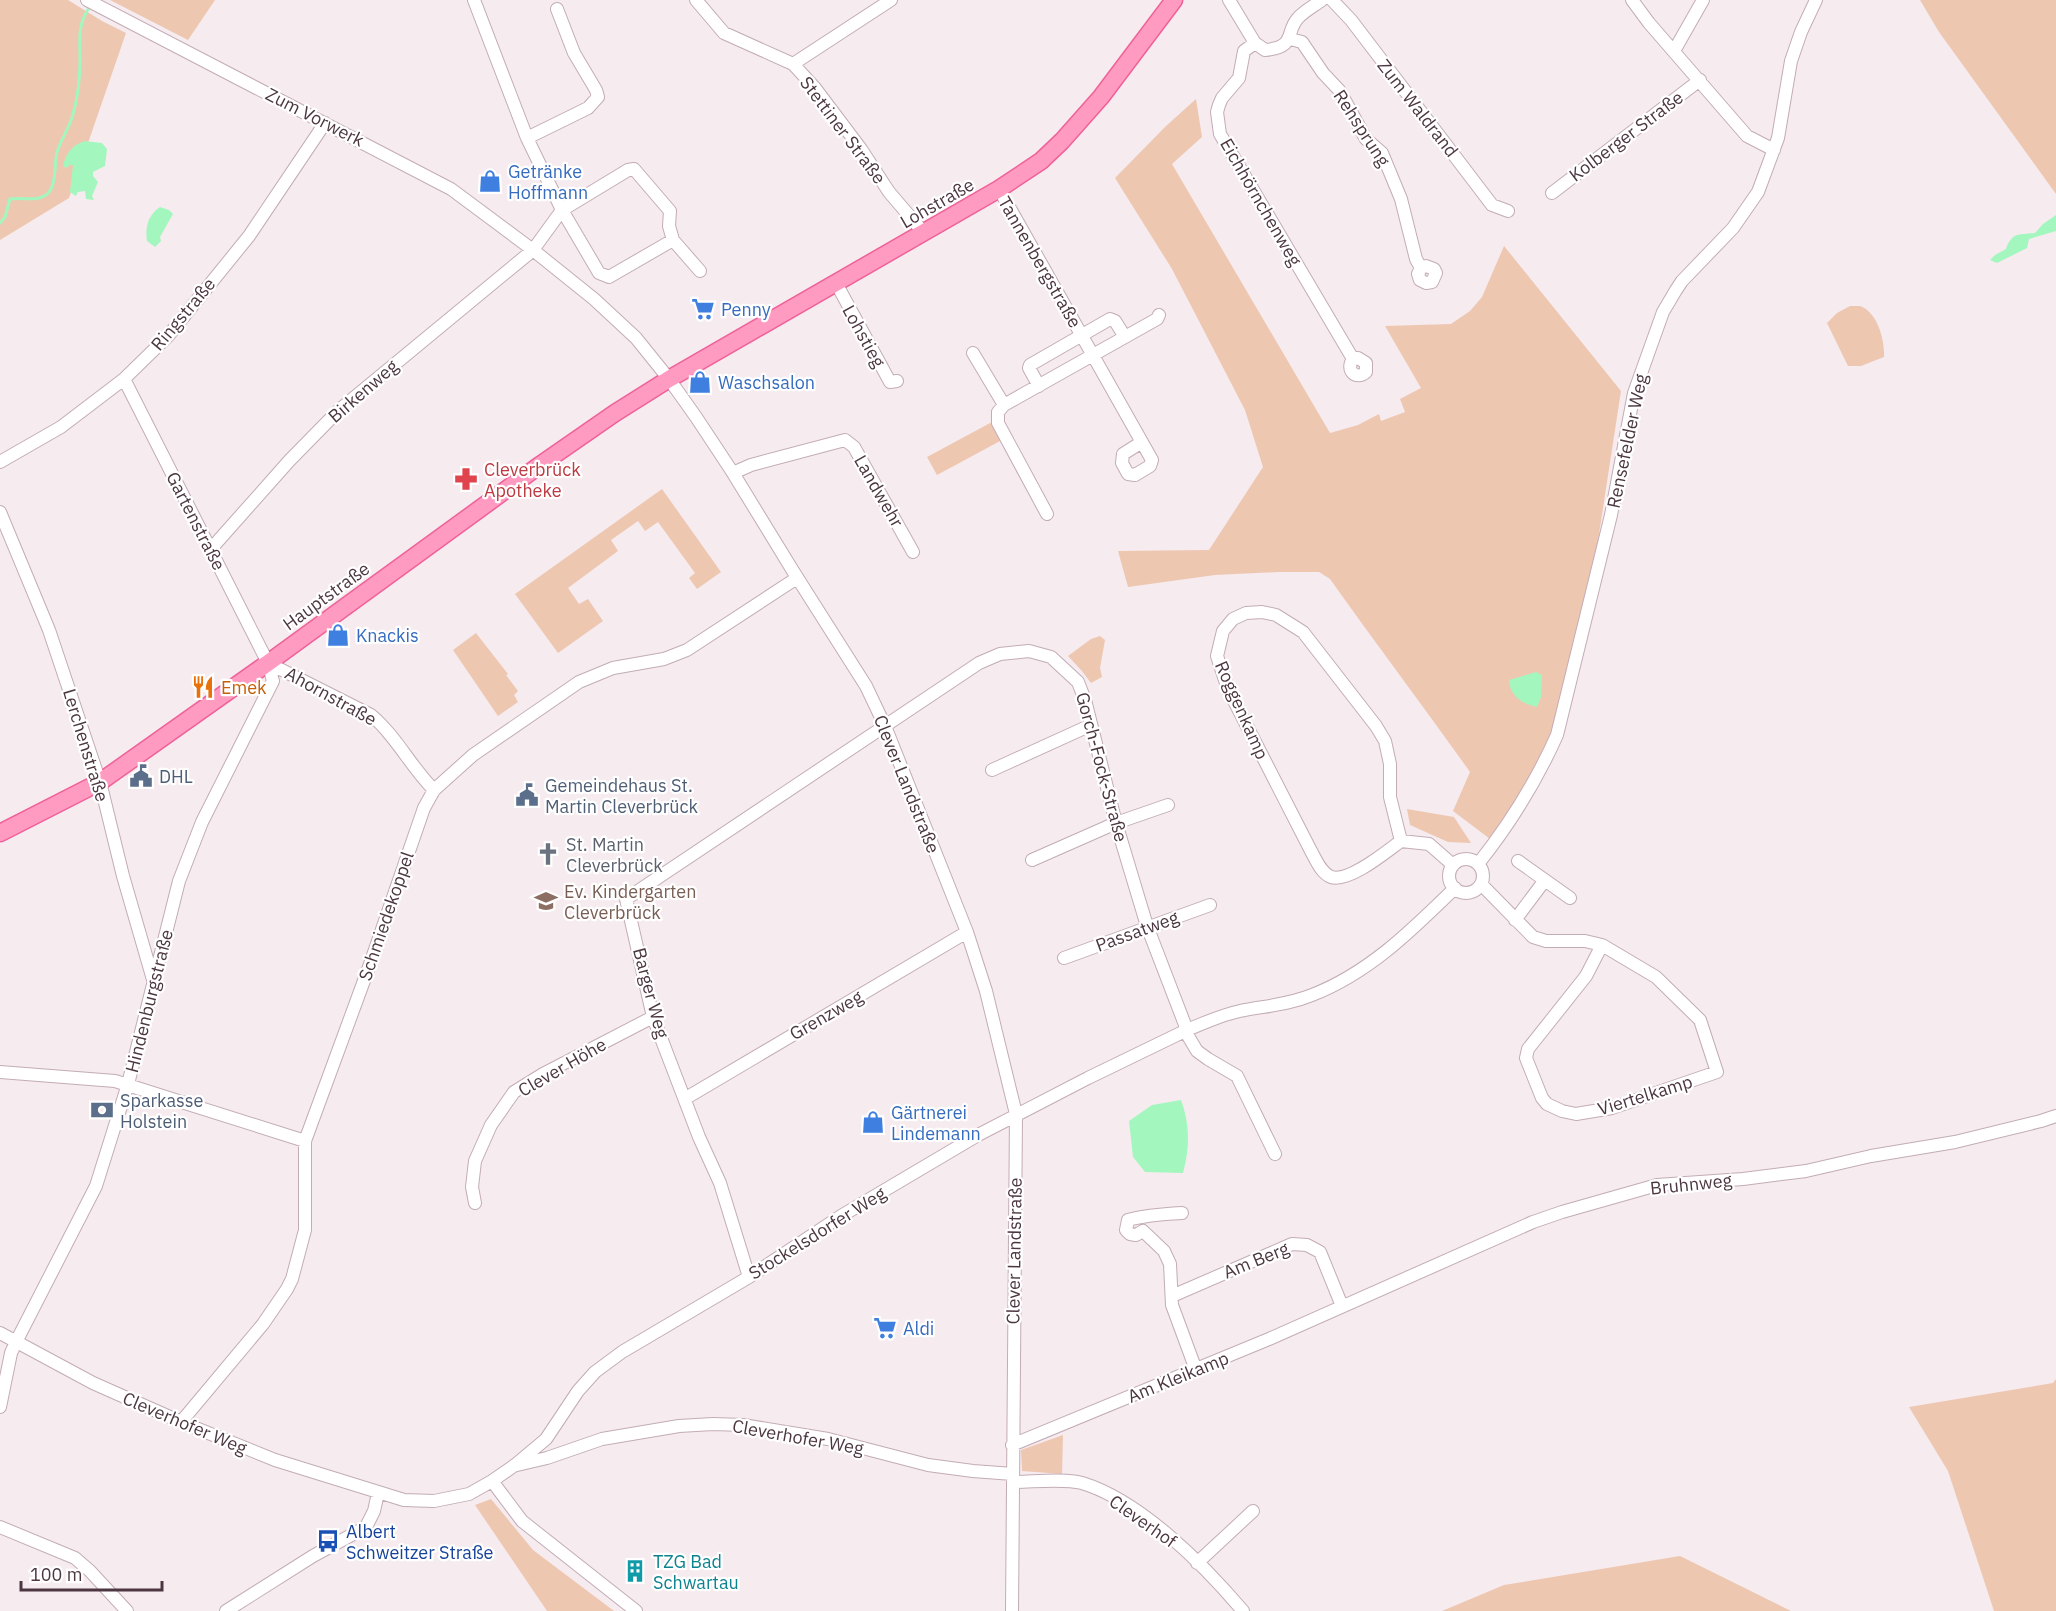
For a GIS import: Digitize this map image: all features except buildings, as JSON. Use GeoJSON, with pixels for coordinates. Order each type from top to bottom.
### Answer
{"type":"FeatureCollection","features":[{"type":"Feature","properties":{"kind":"main road","name":"Lohstraße"},"geometry":{"type":"LineString","coordinates":[[669,379],[999,189],[1041,161],[1101,97],[1174,0]]}},
{"type":"Feature","properties":{"kind":"main road","name":"Hauptstraße"},"geometry":{"type":"LineString","coordinates":[[0,833],[100,782],[559,451],[669,379]]}},
{"type":"Feature","properties":{"kind":"street","name":"Zum Vorwerk"},"geometry":{"type":"LineString","coordinates":[[87,0],[451,189],[533,250]]}},
{"type":"Feature","properties":{"kind":"street"},"geometry":{"type":"LineString","coordinates":[[474,0],[527,138],[562,210],[599,273],[609,277],[673,240]]}},
{"type":"Feature","properties":{"kind":"street","name":"Stettiner Straße"},"geometry":{"type":"LineString","coordinates":[[696,0],[724,33],[793,64],[815,88],[861,149],[889,192],[924,232]]}},
{"type":"Feature","properties":{"kind":"street"},"geometry":{"type":"LineString","coordinates":[[793,64],[891,0]]}},
{"type":"Feature","properties":{"kind":"street"},"geometry":{"type":"LineString","coordinates":[[1229,0],[1255,43],[1265,50],[1280,47],[1290,39],[1296,20],[1322,0]]}},
{"type":"Feature","properties":{"kind":"street","name":"Zum Waldrand"},"geometry":{"type":"LineString","coordinates":[[1332,0],[1351,20],[1492,205],[1508,211]]}},
{"type":"Feature","properties":{"kind":"street","name":"Kolberger Straße"},"geometry":{"type":"LineString","coordinates":[[1632,0],[1747,136],[1774,150]]}},
{"type":"Feature","properties":{"kind":"street"},"geometry":{"type":"LineString","coordinates":[[1674,51],[1703,0]]}},
{"type":"Feature","properties":{"kind":"street","name":"Rensefelder Weg"},"geometry":{"type":"LineString","coordinates":[[1478,864],[1505,830],[1544,764],[1557,735],[1611,515],[1634,393],[1663,312],[1682,281],[1733,228],[1758,192],[1778,138],[1791,61],[1816,0]]}},
{"type":"Feature","properties":{"kind":"street"},"geometry":{"type":"LineString","coordinates":[[527,138],[588,108],[598,98],[596,90],[574,53],[557,9]]}},
{"type":"Feature","properties":{"kind":"street","name":"Rehsprung"},"geometry":{"type":"LineString","coordinates":[[1290,39],[1302,42],[1323,73],[1339,90],[1366,139],[1382,153],[1401,199],[1416,259],[1421,268]]}},
{"type":"Feature","properties":{"kind":"street","name":"Eichhörnchenweg"},"geometry":{"type":"LineString","coordinates":[[1255,43],[1244,51],[1239,78],[1219,105],[1217,112],[1220,134],[1353,360]]}},
{"type":"Feature","properties":{"kind":"street","name":"Kolberger Straße"},"geometry":{"type":"LineString","coordinates":[[1552,193],[1700,80]]}},
{"type":"Feature","properties":{"kind":"street","name":"Ringstraße"},"geometry":{"type":"LineString","coordinates":[[0,462],[61,427],[124,379],[168,336],[249,236],[325,123]]}},
{"type":"Feature","properties":{"kind":"street"},"geometry":{"type":"LineString","coordinates":[[533,250],[562,210],[628,170],[634,170],[670,212],[669,226],[673,240],[700,271]]}},
{"type":"Feature","properties":{"kind":"street","name":"Tannenbergstraße"},"geometry":{"type":"LineString","coordinates":[[999,189],[1142,442]]}},
{"type":"Feature","properties":{"kind":"street","name":"Clever Landstraße"},"geometry":{"type":"LineString","coordinates":[[533,250],[621,323],[669,379],[733,473],[866,686],[885,726],[967,933],[986,991],[1016,1114],[1013,1478]]}},
{"type":"Feature","properties":{"kind":"street","name":"Birkenweg"},"geometry":{"type":"LineString","coordinates":[[210,550],[289,461],[338,411],[533,250]]}},
{"type":"Feature","properties":{"kind":"street","name":"Lohstieg"},"geometry":{"type":"LineString","coordinates":[[836,284],[890,382],[897,381]]}},
{"type":"Feature","properties":{"kind":"street"},"geometry":{"type":"LineString","coordinates":[[1047,514],[998,423],[998,412],[1004,405],[1157,320],[1159,315]]}},
{"type":"Feature","properties":{"kind":"street","name":"Tannenbergstraße"},"geometry":{"type":"LineString","coordinates":[[1039,386],[1029,368],[1030,365],[1110,319],[1115,321],[1125,337]]}},
{"type":"Feature","properties":{"kind":"street"},"geometry":{"type":"LineString","coordinates":[[973,352],[1004,405]]}},
{"type":"Feature","properties":{"kind":"street","name":"Gartenstraße"},"geometry":{"type":"LineString","coordinates":[[124,379],[268,663]]}},
{"type":"Feature","properties":{"kind":"street","name":"Landwehr"},"geometry":{"type":"LineString","coordinates":[[733,473],[751,465],[845,440],[854,447],[913,552]]}},
{"type":"Feature","properties":{"kind":"street","name":"Lerchenstraße"},"geometry":{"type":"LineString","coordinates":[[0,512],[50,630],[100,782],[123,876],[154,984]]}},
{"type":"Feature","properties":{"kind":"street","name":"Schmiedekoppel"},"geometry":{"type":"LineString","coordinates":[[181,1422],[263,1324],[292,1278],[304,1233],[305,1141],[424,808],[434,790],[473,754],[579,682],[613,668],[664,659],[687,650],[797,578]]}},
{"type":"Feature","properties":{"kind":"street","name":"Roggenkamp"},"geometry":{"type":"LineString","coordinates":[[1262,612],[1276,615],[1303,632],[1349,690],[1385,741],[1389,764],[1390,797],[1401,841],[1375,860],[1347,876],[1333,878],[1324,873],[1289,811],[1228,689],[1217,656],[1223,631],[1233,619],[1246,613],[1262,612]]}},
{"type":"Feature","properties":{"kind":"street","name":"Gorch-Fock-Straße"},"geometry":{"type":"LineString","coordinates":[[885,726],[979,663],[1000,654],[1029,651],[1051,657],[1078,682],[1086,700],[1116,823],[1147,926],[1186,1031],[1197,1051],[1237,1076],[1275,1154]]}},
{"type":"Feature","properties":{"kind":"street","name":"Ahornstraße"},"geometry":{"type":"LineString","coordinates":[[268,663],[371,715],[383,725],[419,775],[434,790]]}},
{"type":"Feature","properties":{"kind":"street","name":"Hindenburgstraße"},"geometry":{"type":"LineString","coordinates":[[0,1407],[11,1353],[96,1186],[128,1084],[179,881],[202,822],[273,681],[268,663]]}},
{"type":"Feature","properties":{"kind":"street"},"geometry":{"type":"LineString","coordinates":[[992,770],[1091,725]]}},
{"type":"Feature","properties":{"kind":"street","name":"Barger Weg"},"geometry":{"type":"LineString","coordinates":[[749,1277],[720,1183],[699,1137],[654,1017],[626,898],[885,726]]}},
{"type":"Feature","properties":{"kind":"street"},"geometry":{"type":"LineString","coordinates":[[1032,860],[1116,823],[1168,805]]}},
{"type":"Feature","properties":{"kind":"street"},"geometry":{"type":"LineString","coordinates":[[1401,841],[1429,844],[1453,865]]}},
{"type":"Feature","properties":{"kind":"street"},"geometry":{"type":"LineString","coordinates":[[1463,859],[1478,864],[1483,877],[1477,889],[1466,892],[1455,888],[1449,874],[1453,865],[1463,859]]}},
{"type":"Feature","properties":{"kind":"street"},"geometry":{"type":"LineString","coordinates":[[1518,861],[1570,898]]}},
{"type":"Feature","properties":{"kind":"street"},"geometry":{"type":"LineString","coordinates":[[1515,920],[1545,880]]}},
{"type":"Feature","properties":{"kind":"street","name":"Viertelkamp"},"geometry":{"type":"LineString","coordinates":[[1481,884],[1533,937],[1546,941],[1585,941],[1602,945],[1656,977],[1700,1020],[1717,1072],[1612,1108],[1576,1114],[1547,1104],[1542,1098],[1526,1058],[1528,1049],[1586,976],[1602,945]]}},
{"type":"Feature","properties":{"kind":"street","name":"Stockelsdorfer Weg"},"geometry":{"type":"LineString","coordinates":[[378,1493],[404,1500],[434,1502],[469,1494],[515,1465],[546,1439],[578,1391],[595,1372],[622,1352],[749,1277],[841,1216],[1016,1114],[1186,1031],[1216,1018],[1240,1011],[1282,1005],[1334,986],[1371,963],[1400,941],[1455,888]]}},
{"type":"Feature","properties":{"kind":"street","name":"Passatweg"},"geometry":{"type":"LineString","coordinates":[[1064,958],[1210,904]]}},
{"type":"Feature","properties":{"kind":"street","name":"Grenzweg"},"geometry":{"type":"LineString","coordinates":[[686,1098],[967,933]]}},
{"type":"Feature","properties":{"kind":"street","name":"Clever Höhe"},"geometry":{"type":"LineString","coordinates":[[474,1203],[472,1187],[475,1161],[491,1125],[514,1092],[543,1074],[654,1017]]}},
{"type":"Feature","properties":{"kind":"street"},"geometry":{"type":"LineString","coordinates":[[0,1072],[115,1081],[305,1141]]}},
{"type":"Feature","properties":{"kind":"street","name":"Bruhnweg"},"geometry":{"type":"LineString","coordinates":[[1342,1306],[1533,1222],[1657,1185],[1743,1179],[1806,1171],[1871,1156],[1966,1139],[2056,1116]]}},
{"type":"Feature","properties":{"kind":"street"},"geometry":{"type":"LineString","coordinates":[[1182,1213],[1149,1215],[1142,1225],[1164,1251],[1170,1264],[1172,1305],[1196,1370]]}},
{"type":"Feature","properties":{"kind":"street","name":"Am Berg"},"geometry":{"type":"LineString","coordinates":[[1172,1296],[1293,1244],[1307,1245],[1320,1252],[1342,1306]]}},
{"type":"Feature","properties":{"kind":"street","name":"Am Kleikamp"},"geometry":{"type":"LineString","coordinates":[[1012,1445],[1196,1370],[1342,1306]]}},
{"type":"Feature","properties":{"kind":"street","name":"Cleverhofer Weg"},"geometry":{"type":"LineString","coordinates":[[0,1333],[93,1383],[181,1422],[275,1460],[378,1493]]}},
{"type":"Feature","properties":{"kind":"street","name":"Cleverhofer Weg"},"geometry":{"type":"LineString","coordinates":[[515,1465],[547,1458],[602,1439],[679,1426],[713,1424],[742,1425],[828,1439],[928,1465],[1013,1478]]}},
{"type":"Feature","properties":{"kind":"street"},"geometry":{"type":"LineString","coordinates":[[1012,1611],[1013,1478]]}},
{"type":"Feature","properties":{"kind":"street","name":"Cleverhof"},"geometry":{"type":"LineString","coordinates":[[1013,1478],[1081,1483],[1120,1500],[1160,1529],[1215,1578],[1243,1611]]}},
{"type":"Feature","properties":{"kind":"street"},"geometry":{"type":"LineString","coordinates":[[492,1481],[522,1521],[636,1611]]}},
{"type":"Feature","properties":{"kind":"street"},"geometry":{"type":"LineString","coordinates":[[226,1611],[313,1556],[366,1527],[374,1511],[378,1493]]}},
{"type":"Feature","properties":{"kind":"street"},"geometry":{"type":"LineString","coordinates":[[1197,1563],[1253,1511]]}},
{"type":"Feature","properties":{"kind":"street"},"geometry":{"type":"LineString","coordinates":[[0,1527],[75,1558],[127,1611]]}},
{"type":"Feature","properties":{"kind":"shaded area"},"geometry":{"type":"Polygon","coordinates":[[[0,0],[68,0],[126,33],[69,198],[0,240],[0,0]]]}},
{"type":"Feature","properties":{"kind":"shaded area"},"geometry":{"type":"Polygon","coordinates":[[[110,0],[215,0],[188,40],[110,0]]]}},
{"type":"Feature","properties":{"kind":"shaded area"},"geometry":{"type":"Polygon","coordinates":[[[1920,0],[2056,0],[2056,194],[1939,32],[1920,0]]]}},
{"type":"Feature","properties":{"kind":"shaded area"},"geometry":{"type":"Polygon","coordinates":[[[1196,99],[1202,137],[1172,164],[1330,433],[1358,425],[1379,414],[1381,421],[1405,412],[1400,399],[1421,388],[1385,326],[1451,324],[1470,311],[1482,297],[1504,246],[1621,391],[1581,651],[1535,780],[1494,842],[1453,811],[1470,772],[1330,579],[1319,572],[1279,572],[1215,575],[1128,587],[1118,551],[1209,550],[1263,467],[1245,410],[1172,269],[1115,178],[1196,99]]]}},
{"type":"Feature","properties":{"kind":"shaded area"},"geometry":{"type":"Polygon","coordinates":[[[85,141],[102,143],[107,149],[105,166],[93,172],[98,182],[92,196],[94,200],[86,199],[85,191],[78,192],[76,196],[70,192],[73,165],[66,168],[63,166],[70,150],[85,141]]]}},
{"type":"Feature","properties":{"kind":"shaded area"},"geometry":{"type":"Polygon","coordinates":[[[160,207],[173,214],[160,237],[161,241],[155,247],[147,241],[146,231],[150,218],[160,207]]]}},
{"type":"Feature","properties":{"kind":"shaded area"},"geometry":{"type":"Polygon","coordinates":[[[2056,215],[2056,231],[2029,239],[2027,248],[1997,263],[1990,260],[2006,249],[2014,237],[2020,234],[2035,233],[2056,215]]]}},
{"type":"Feature","properties":{"kind":"shaded area"},"geometry":{"type":"Polygon","coordinates":[[[1850,306],[1860,306],[1866,309],[1876,321],[1882,336],[1884,357],[1861,366],[1848,366],[1827,323],[1837,313],[1850,306]]]}},
{"type":"Feature","properties":{"kind":"shaded area"},"geometry":{"type":"Polygon","coordinates":[[[992,422],[1002,440],[937,475],[927,457],[992,422]]]}},
{"type":"Feature","properties":{"kind":"shaded area"},"geometry":{"type":"Polygon","coordinates":[[[662,489],[721,572],[697,589],[689,578],[695,573],[658,522],[645,531],[638,521],[611,540],[618,551],[568,588],[579,604],[588,599],[603,621],[558,653],[515,594],[662,489]]]}},
{"type":"Feature","properties":{"kind":"shaded area"},"geometry":{"type":"Polygon","coordinates":[[[476,633],[508,674],[506,675],[518,691],[514,695],[518,702],[498,716],[453,650],[476,633]]]}},
{"type":"Feature","properties":{"kind":"shaded area"},"geometry":{"type":"Polygon","coordinates":[[[1100,636],[1105,640],[1100,668],[1102,677],[1091,683],[1068,656],[1091,639],[1100,636]]]}},
{"type":"Feature","properties":{"kind":"shaded area"},"geometry":{"type":"Polygon","coordinates":[[[1536,672],[1542,675],[1541,697],[1537,707],[1526,704],[1514,695],[1509,680],[1536,672]]]}},
{"type":"Feature","properties":{"kind":"shaded area"},"geometry":{"type":"Polygon","coordinates":[[[1407,809],[1454,817],[1471,843],[1448,842],[1410,825],[1407,809]]]}},
{"type":"Feature","properties":{"kind":"shaded area"},"geometry":{"type":"Polygon","coordinates":[[[1181,1100],[1188,1136],[1183,1173],[1145,1172],[1133,1157],[1129,1121],[1152,1105],[1181,1100]]]}},
{"type":"Feature","properties":{"kind":"shaded area"},"geometry":{"type":"Polygon","coordinates":[[[2056,1379],[2056,1611],[1994,1611],[1948,1471],[1909,1407],[2053,1383],[2056,1379]]]}},
{"type":"Feature","properties":{"kind":"shaded area"},"geometry":{"type":"Polygon","coordinates":[[[1063,1435],[1062,1474],[1022,1471],[1021,1450],[1063,1435]]]}},
{"type":"Feature","properties":{"kind":"shaded area"},"geometry":{"type":"Polygon","coordinates":[[[491,1499],[533,1550],[614,1611],[547,1611],[475,1505],[491,1499]]]}},
{"type":"Feature","properties":{"kind":"shaded area"},"geometry":{"type":"Polygon","coordinates":[[[1680,1556],[1791,1611],[1442,1611],[1504,1585],[1680,1556]]]}},
{"type":"Feature","properties":{"kind":"waterway"},"geometry":{"type":"LineString","coordinates":[[0,223],[5,217],[10,199],[33,199],[50,192],[57,152],[72,119],[76,101],[80,72],[80,32],[90,6]]}},
{"type":"Feature","properties":{"kind":"place","name":"Getränke Hoffmann"},"geometry":{"type":"Point","coordinates":[490,181]}},
{"type":"Feature","properties":{"kind":"place","name":"Penny"},"geometry":{"type":"Point","coordinates":[703,309]}},
{"type":"Feature","properties":{"kind":"place","name":"Waschsalon"},"geometry":{"type":"Point","coordinates":[700,382]}},
{"type":"Feature","properties":{"kind":"place","name":"Cleverbrück Apotheke"},"geometry":{"type":"Point","coordinates":[466,479]}},
{"type":"Feature","properties":{"kind":"place","name":"Knackis"},"geometry":{"type":"Point","coordinates":[338,635]}},
{"type":"Feature","properties":{"kind":"place","name":"Emek"},"geometry":{"type":"Point","coordinates":[203,687]}},
{"type":"Feature","properties":{"kind":"place","name":"DHL"},"geometry":{"type":"Point","coordinates":[141,776]}},
{"type":"Feature","properties":{"kind":"place","name":"Gemeindehaus St. Martin Cleverbrück"},"geometry":{"type":"Point","coordinates":[527,795]}},
{"type":"Feature","properties":{"kind":"place","name":"St. Martin Cleverbrück"},"geometry":{"type":"Point","coordinates":[548,854]}},
{"type":"Feature","properties":{"kind":"place","name":"Ev. Kindergarten Cleverbrück"},"geometry":{"type":"Point","coordinates":[546,901]}},
{"type":"Feature","properties":{"kind":"place","name":"Sparkasse Holstein"},"geometry":{"type":"Point","coordinates":[102,1110]}},
{"type":"Feature","properties":{"kind":"place","name":"Gärtnerei Lindemann"},"geometry":{"type":"Point","coordinates":[873,1122]}},
{"type":"Feature","properties":{"kind":"place","name":"Aldi"},"geometry":{"type":"Point","coordinates":[885,1328]}},
{"type":"Feature","properties":{"kind":"place","name":"Albert Schweitzer Straße"},"geometry":{"type":"Point","coordinates":[328,1541]}},
{"type":"Feature","properties":{"kind":"place","name":"TZG Bad Schwartau"},"geometry":{"type":"Point","coordinates":[635,1571]}}]}
